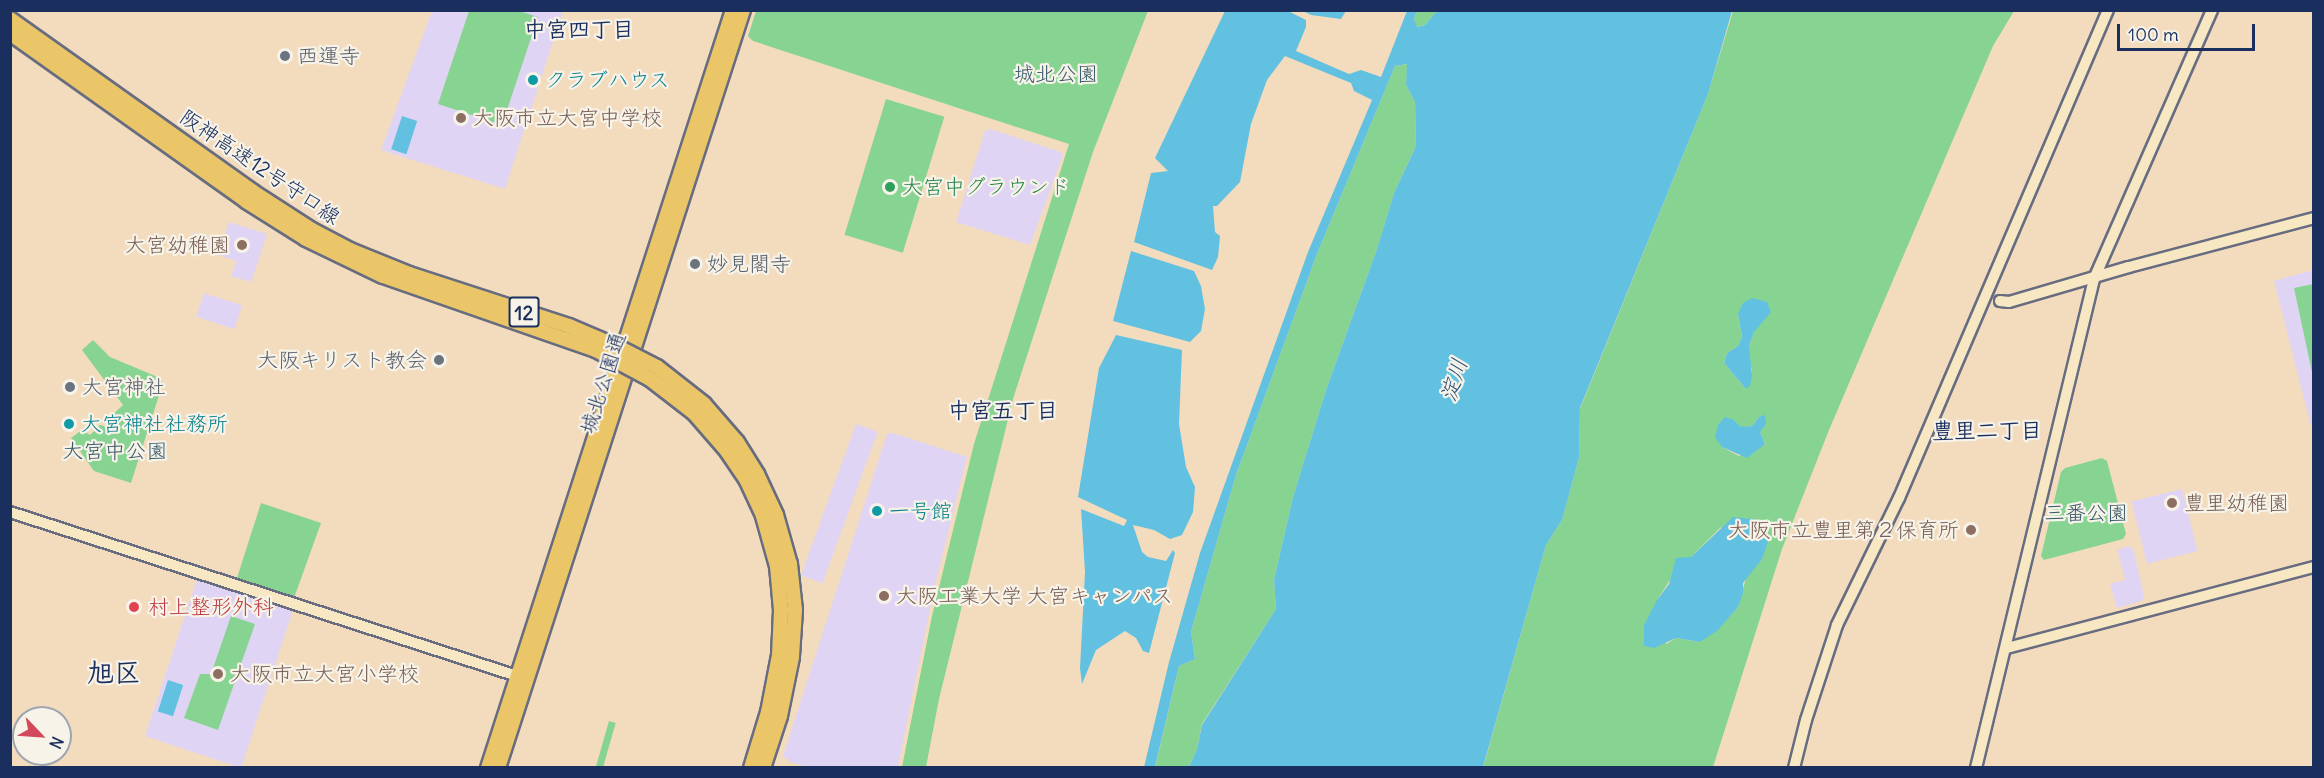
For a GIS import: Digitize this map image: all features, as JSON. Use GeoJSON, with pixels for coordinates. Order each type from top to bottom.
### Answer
{"type":"FeatureCollection","features":[{"type":"Feature","properties":{"kind":"highway","name":"阪神高速12号守口線"},"geometry":{"type":"LineString","coordinates":[[10,19],[253,192],[321,234],[409,274],[609,342],[657,367],[704,404],[737,442],[757,474],[776,515],[790,564],[795,610],[792,657],[780,716],[763,768]]}},
{"type":"Feature","properties":{"kind":"highway","name":"阪神高速12号守口線"},"geometry":{"type":"LineString","coordinates":[[10,33],[246,201],[306,239],[383,276],[604,354],[651,379],[694,413],[727,451],[747,481],[763,516],[777,566],[781,610],[779,655],[768,712],[751,768]]}},
{"type":"Feature","properties":{"kind":"main road","name":"城北公園通"},"geometry":{"type":"LineString","coordinates":[[487,768],[732,10]]}},
{"type":"Feature","properties":{"kind":"main road","name":"城北公園通"},"geometry":{"type":"LineString","coordinates":[[499,768],[744,10]]}},
{"type":"Feature","properties":{"kind":"street"},"geometry":{"type":"LineString","coordinates":[[1794,768],[1806,720],[1837,626],[1917,458],[2108,10]]}},
{"type":"Feature","properties":{"kind":"street"},"geometry":{"type":"LineString","coordinates":[[1976,768],[2007,648],[2094,279],[2212,10]]}},
{"type":"Feature","properties":{"kind":"street"},"geometry":{"type":"LineString","coordinates":[[2000,301],[2009,302],[2139,264],[2313,218]]}},
{"type":"Feature","properties":{"kind":"street"},"geometry":{"type":"LineString","coordinates":[[10,512],[517,676]]}},
{"type":"Feature","properties":{"kind":"street"},"geometry":{"type":"LineString","coordinates":[[2007,648],[2313,567]]}},
{"type":"Feature","properties":{"kind":"shaded area","name":"大阪市立大宮中学校"},"geometry":{"type":"Polygon","coordinates":[[[432,11],[563,11],[505,189],[381,150],[432,11]]]}},
{"type":"Feature","properties":{"kind":"shaded area"},"geometry":{"type":"Polygon","coordinates":[[[990,129],[1061,152],[1063,155],[1030,245],[956,222],[985,131],[990,129]]]}},
{"type":"Feature","properties":{"kind":"shaded area","name":"大宮幼稚園"},"geometry":{"type":"Polygon","coordinates":[[[229,222],[267,234],[251,282],[231,276],[236,261],[218,255],[229,222]]]}},
{"type":"Feature","properties":{"kind":"shaded area"},"geometry":{"type":"Polygon","coordinates":[[[194,232],[212,239],[206,253],[189,246],[194,232]]]}},
{"type":"Feature","properties":{"kind":"shaded area"},"geometry":{"type":"Polygon","coordinates":[[[2313,270],[2313,434],[2274,281],[2313,270]]]}},
{"type":"Feature","properties":{"kind":"shaded area","name":"大宮幼稚園"},"geometry":{"type":"Polygon","coordinates":[[[204,293],[242,305],[234,329],[196,317],[204,293]]]}},
{"type":"Feature","properties":{"kind":"shaded area"},"geometry":{"type":"Polygon","coordinates":[[[856,424],[878,432],[823,583],[801,575],[856,424]]]}},
{"type":"Feature","properties":{"kind":"shaded area","name":"大阪工業大学 大宮キャンパス"},"geometry":{"type":"Polygon","coordinates":[[[893,433],[967,457],[934,589],[898,767],[808,767],[790,762],[783,756],[887,434],[893,433]]]}},
{"type":"Feature","properties":{"kind":"shaded area"},"geometry":{"type":"Polygon","coordinates":[[[2182,489],[2197,551],[2147,564],[2132,502],[2182,489]]]}},
{"type":"Feature","properties":{"kind":"shaded area"},"geometry":{"type":"Polygon","coordinates":[[[2129,546],[2133,549],[2144,596],[2142,601],[2117,608],[2110,584],[2125,580],[2117,550],[2129,546]]]}},
{"type":"Feature","properties":{"kind":"shaded area","name":"大阪市立大宮小学校"},"geometry":{"type":"Polygon","coordinates":[[[197,579],[289,608],[292,613],[242,765],[238,767],[145,736],[197,579]]]}},
{"type":"Feature","properties":{"kind":"green space"},"geometry":{"type":"Polygon","coordinates":[[[469,11],[519,11],[538,17],[502,125],[438,104],[469,11]]]}},
{"type":"Feature","properties":{"kind":"green space","name":"城北公園"},"geometry":{"type":"Polygon","coordinates":[[[756,11],[1148,11],[1093,152],[1013,399],[939,699],[926,767],[902,767],[932,616],[974,444],[1069,144],[753,41],[748,36],[756,11]]]}},
{"type":"Feature","properties":{"kind":"green space"},"geometry":{"type":"Polygon","coordinates":[[[1417,11],[1437,11],[1425,25],[1416,27],[1414,19],[1417,11]]]}},
{"type":"Feature","properties":{"kind":"green space"},"geometry":{"type":"Polygon","coordinates":[[[1733,11],[2014,11],[1993,46],[1829,430],[1782,549],[1713,767],[1483,768],[1546,545],[1562,520],[1579,458],[1580,409],[1708,94],[1733,11]],[[1738,314],[1742,337],[1738,346],[1727,353],[1724,363],[1746,389],[1752,370],[1748,359],[1749,346],[1754,332],[1738,314]],[[1759,417],[1752,426],[1740,427],[1734,420],[1722,447],[1739,456],[1765,444],[1760,432],[1759,417]],[[1721,527],[1674,574],[1657,600],[1666,644],[1676,638],[1700,642],[1717,630],[1738,607],[1746,578],[1721,527]]]}},
{"type":"Feature","properties":{"kind":"green space"},"geometry":{"type":"Polygon","coordinates":[[[1408,64],[1406,85],[1415,102],[1416,146],[1394,193],[1377,249],[1327,387],[1293,497],[1274,580],[1276,609],[1202,724],[1197,749],[1189,767],[1155,768],[1179,666],[1195,659],[1191,632],[1236,475],[1317,254],[1395,66],[1408,64]]]}},
{"type":"Feature","properties":{"kind":"green space","name":"大宮中グラウンド"},"geometry":{"type":"Polygon","coordinates":[[[886,99],[944,117],[903,253],[844,235],[886,99]]]}},
{"type":"Feature","properties":{"kind":"green space"},"geometry":{"type":"Polygon","coordinates":[[[2314,284],[2313,377],[2294,288],[2314,284]]]}},
{"type":"Feature","properties":{"kind":"green space","name":"大宮中公園"},"geometry":{"type":"Polygon","coordinates":[[[93,340],[110,357],[160,378],[163,383],[131,483],[94,471],[71,438],[82,430],[90,435],[100,425],[108,427],[110,417],[123,405],[82,350],[93,340]]]}},
{"type":"Feature","properties":{"kind":"green space","name":"三番公園"},"geometry":{"type":"Polygon","coordinates":[[[2102,458],[2107,461],[2126,534],[2123,539],[2044,560],[2041,556],[2061,472],[2065,468],[2102,458]]]}},
{"type":"Feature","properties":{"kind":"green space"},"geometry":{"type":"Polygon","coordinates":[[[261,503],[321,523],[294,598],[239,581],[237,578],[261,503]]]}},
{"type":"Feature","properties":{"kind":"green space"},"geometry":{"type":"Polygon","coordinates":[[[231,616],[255,624],[218,730],[184,718],[200,674],[211,674],[231,616]]]}},
{"type":"Feature","properties":{"kind":"green space"},"geometry":{"type":"Polygon","coordinates":[[[609,721],[616,723],[603,768],[596,767],[609,721]]]}},
{"type":"Feature","properties":{"kind":"water","name":"淀川"},"geometry":{"type":"Polygon","coordinates":[[[1225,11],[1288,11],[1306,20],[1306,27],[1296,51],[1349,74],[1361,70],[1381,77],[1407,11],[1417,11],[1414,19],[1417,27],[1425,25],[1437,11],[1732,11],[1708,94],[1580,408],[1579,458],[1562,520],[1546,545],[1483,767],[1189,767],[1197,749],[1202,725],[1276,609],[1274,580],[1293,497],[1327,387],[1377,249],[1394,193],[1416,146],[1415,102],[1406,85],[1407,64],[1395,66],[1317,254],[1236,475],[1191,632],[1195,659],[1179,666],[1155,767],[1144,767],[1169,662],[1200,553],[1308,252],[1372,100],[1354,91],[1351,83],[1285,56],[1267,80],[1251,124],[1240,182],[1217,206],[1213,206],[1215,232],[1220,236],[1218,257],[1212,270],[1134,242],[1151,173],[1168,171],[1155,158],[1225,11]]]}},
{"type":"Feature","properties":{"kind":"water"},"geometry":{"type":"Polygon","coordinates":[[[1303,11],[1346,11],[1341,19],[1311,15],[1303,11]]]}},
{"type":"Feature","properties":{"kind":"water"},"geometry":{"type":"Polygon","coordinates":[[[402,116],[417,121],[406,154],[391,149],[402,116]]]}},
{"type":"Feature","properties":{"kind":"water"},"geometry":{"type":"Polygon","coordinates":[[[1131,251],[1194,271],[1201,286],[1205,309],[1201,331],[1190,342],[1113,321],[1131,251]]]}},
{"type":"Feature","properties":{"kind":"water"},"geometry":{"type":"Polygon","coordinates":[[[1752,298],[1767,302],[1771,312],[1754,332],[1749,346],[1752,376],[1750,386],[1746,389],[1724,363],[1727,353],[1738,346],[1742,337],[1738,314],[1743,303],[1752,298]]]}},
{"type":"Feature","properties":{"kind":"water"},"geometry":{"type":"Polygon","coordinates":[[[1116,335],[1182,350],[1179,424],[1186,467],[1195,487],[1193,512],[1182,535],[1170,539],[1154,530],[1133,525],[1142,552],[1148,557],[1166,561],[1173,550],[1175,553],[1149,653],[1143,651],[1136,638],[1125,631],[1096,650],[1082,684],[1080,668],[1085,572],[1081,509],[1124,526],[1127,520],[1078,497],[1099,368],[1116,335]]]}},
{"type":"Feature","properties":{"kind":"water"},"geometry":{"type":"Polygon","coordinates":[[[1765,415],[1766,424],[1760,432],[1765,444],[1747,458],[1722,447],[1715,437],[1718,425],[1725,417],[1734,420],[1741,427],[1752,426],[1759,417],[1765,415]]]}},
{"type":"Feature","properties":{"kind":"water"},"geometry":{"type":"Polygon","coordinates":[[[1733,517],[1758,520],[1767,528],[1768,542],[1762,559],[1743,583],[1743,593],[1738,607],[1717,631],[1700,642],[1676,638],[1654,648],[1644,646],[1644,625],[1657,600],[1669,584],[1676,558],[1691,557],[1733,517]]]}},
{"type":"Feature","properties":{"kind":"water"},"geometry":{"type":"Polygon","coordinates":[[[168,680],[183,685],[173,716],[158,711],[168,680]]]}},
{"type":"Feature","properties":{"kind":"place","name":"西運寺"},"geometry":{"type":"Point","coordinates":[285,56]}},
{"type":"Feature","properties":{"kind":"place","name":"クラブハウス"},"geometry":{"type":"Point","coordinates":[533,80]}},
{"type":"Feature","properties":{"kind":"place","name":"大阪市立大宮中学校"},"geometry":{"type":"Point","coordinates":[461,118]}},
{"type":"Feature","properties":{"kind":"place","name":"大宮中グラウンド"},"geometry":{"type":"Point","coordinates":[890,187]}},
{"type":"Feature","properties":{"kind":"place","name":"大宮幼稚園"},"geometry":{"type":"Point","coordinates":[242,245]}},
{"type":"Feature","properties":{"kind":"place","name":"妙見閣寺"},"geometry":{"type":"Point","coordinates":[695,264]}},
{"type":"Feature","properties":{"kind":"place","name":"大阪キリスト教会"},"geometry":{"type":"Point","coordinates":[439,360]}},
{"type":"Feature","properties":{"kind":"place","name":"大宮神社"},"geometry":{"type":"Point","coordinates":[70,387]}},
{"type":"Feature","properties":{"kind":"place","name":"大宮神社社務所"},"geometry":{"type":"Point","coordinates":[69,424]}},
{"type":"Feature","properties":{"kind":"place","name":"豊里幼稚園"},"geometry":{"type":"Point","coordinates":[2172,503]}},
{"type":"Feature","properties":{"kind":"place","name":"一号館"},"geometry":{"type":"Point","coordinates":[877,511]}},
{"type":"Feature","properties":{"kind":"place","name":"大阪市立豊里第２保育所"},"geometry":{"type":"Point","coordinates":[1971,530]}},
{"type":"Feature","properties":{"kind":"place","name":"大阪工業大学 大宮キャンパス"},"geometry":{"type":"Point","coordinates":[884,596]}},
{"type":"Feature","properties":{"kind":"place","name":"村上整形外科"},"geometry":{"type":"Point","coordinates":[134,607]}},
{"type":"Feature","properties":{"kind":"place","name":"大阪市立大宮小学校"},"geometry":{"type":"Point","coordinates":[218,674]}},
{"type":"Feature","properties":{"kind":"district","name":"中宮四丁目"},"geometry":{"type":"Point","coordinates":[579,30]}},
{"type":"Feature","properties":{"kind":"district","name":"中宮五丁目"},"geometry":{"type":"Point","coordinates":[1003,411]}},
{"type":"Feature","properties":{"kind":"district","name":"豊里二丁目"},"geometry":{"type":"Point","coordinates":[1987,431]}},
{"type":"Feature","properties":{"kind":"district","name":"旭区"},"geometry":{"type":"Point","coordinates":[114,673]}}]}
